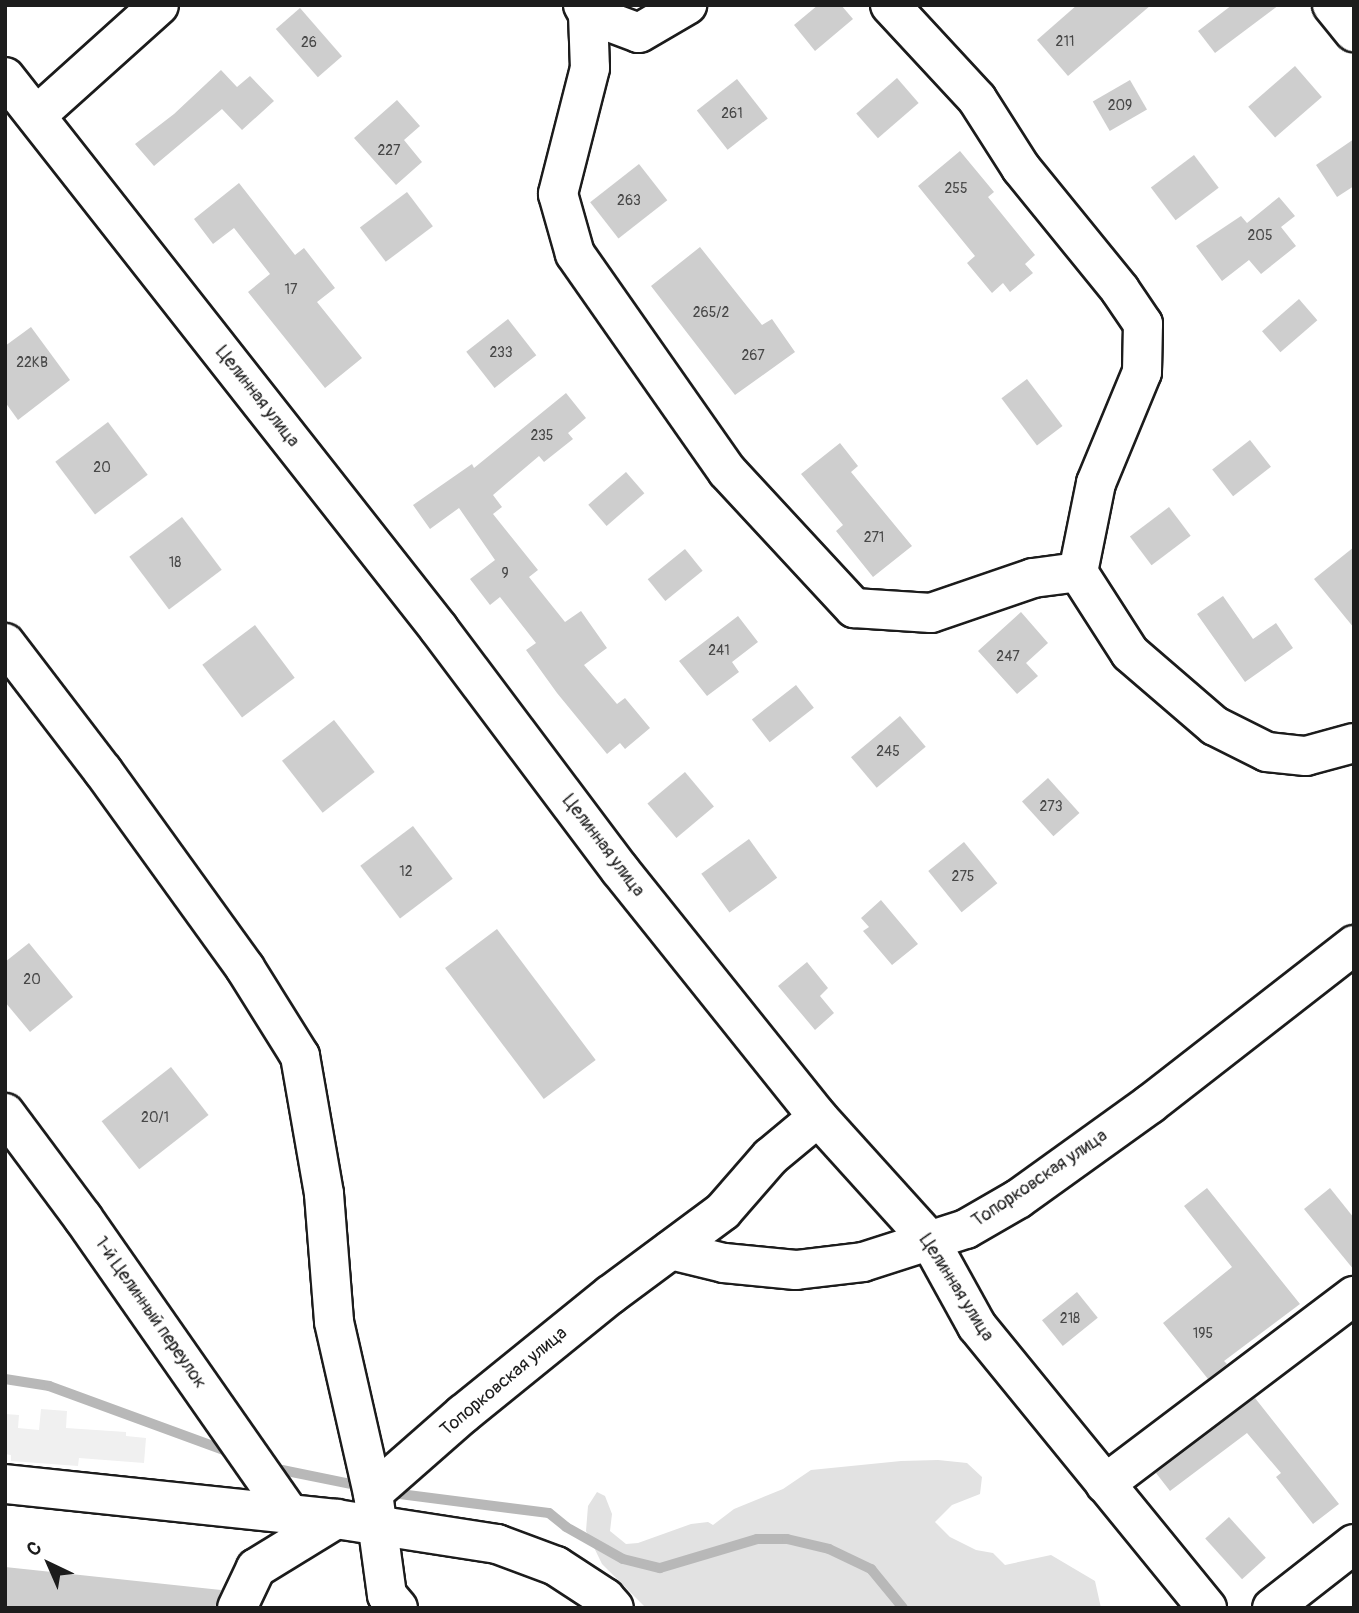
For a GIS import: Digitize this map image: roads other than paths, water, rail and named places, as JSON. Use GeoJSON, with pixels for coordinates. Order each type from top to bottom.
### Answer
{"type":"FeatureCollection","features":[{"type":"Feature","properties":{"kind":"street"},"geometry":{"type":"LineString","coordinates":[[37,115],[159,5]]}},
{"type":"Feature","properties":{"kind":"street"},"geometry":{"type":"LineString","coordinates":[[687,5],[639,33],[585,9],[590,68],[558,194],[575,254],[727,471],[853,608],[931,613],[1034,578],[1078,572]]}},
{"type":"Feature","properties":{"kind":"street"},"geometry":{"type":"LineString","coordinates":[[890,5],[977,99],[1021,168],[1120,290],[1143,324],[1142,372],[1096,483],[1078,572],[1129,653],[1215,726],[1267,752],[1306,757],[1354,743]]}},
{"type":"Feature","properties":{"kind":"street"},"geometry":{"type":"LineString","coordinates":[[1332,5],[1354,32]]}},
{"type":"Feature","properties":{"kind":"street","name":"Целинная улица"},"geometry":{"type":"LineString","coordinates":[[5,77],[439,629],[620,870],[818,1117],[930,1241],[977,1326],[1207,1608]]}},
{"type":"Feature","properties":{"kind":"street"},"geometry":{"type":"LineString","coordinates":[[5,643],[103,771],[237,957],[300,1056],[324,1195],[334,1322],[375,1509],[387,1595],[398,1608]]}},
{"type":"Feature","properties":{"kind":"street","name":"Топорковская улица"},"geometry":{"type":"LineString","coordinates":[[671,1250],[724,1263],[796,1270],[863,1262],[966,1229],[1018,1199],[1150,1104],[1354,945]]}},
{"type":"Feature","properties":{"kind":"street","name":"1-й Целинный переулок"},"geometry":{"type":"LineString","coordinates":[[5,1113],[83,1218],[290,1515]]}},
{"type":"Feature","properties":{"kind":"street","name":"Топорковская улица"},"geometry":{"type":"LineString","coordinates":[[375,1509],[474,1406],[610,1295],[723,1211],[770,1157],[818,1117]]}},
{"type":"Feature","properties":{"kind":"street"},"geometry":{"type":"LineString","coordinates":[[1105,1484],[1354,1296]]}},
{"type":"Feature","properties":{"kind":"street"},"geometry":{"type":"LineString","coordinates":[[5,1485],[336,1519]]}},
{"type":"Feature","properties":{"kind":"street"},"geometry":{"type":"LineString","coordinates":[[237,1608],[256,1568],[336,1519],[375,1509],[498,1544],[556,1566],[605,1598],[614,1608]]}},
{"type":"Feature","properties":{"kind":"street"},"geometry":{"type":"LineString","coordinates":[[1272,1608],[1354,1544]]}},
{"type":"Feature","properties":{"kind":"waterway"},"geometry":{"type":"LineString","coordinates":[[5,1379],[49,1386],[227,1451]]}},
{"type":"Feature","properties":{"kind":"waterway"},"geometry":{"type":"LineString","coordinates":[[282,1470],[356,1485]]}},
{"type":"Feature","properties":{"kind":"waterway"},"geometry":{"type":"LineString","coordinates":[[392,1493],[549,1513],[566,1527],[623,1559],[660,1568],[757,1539],[787,1539],[829,1549],[871,1569],[903,1608]]}}]}
